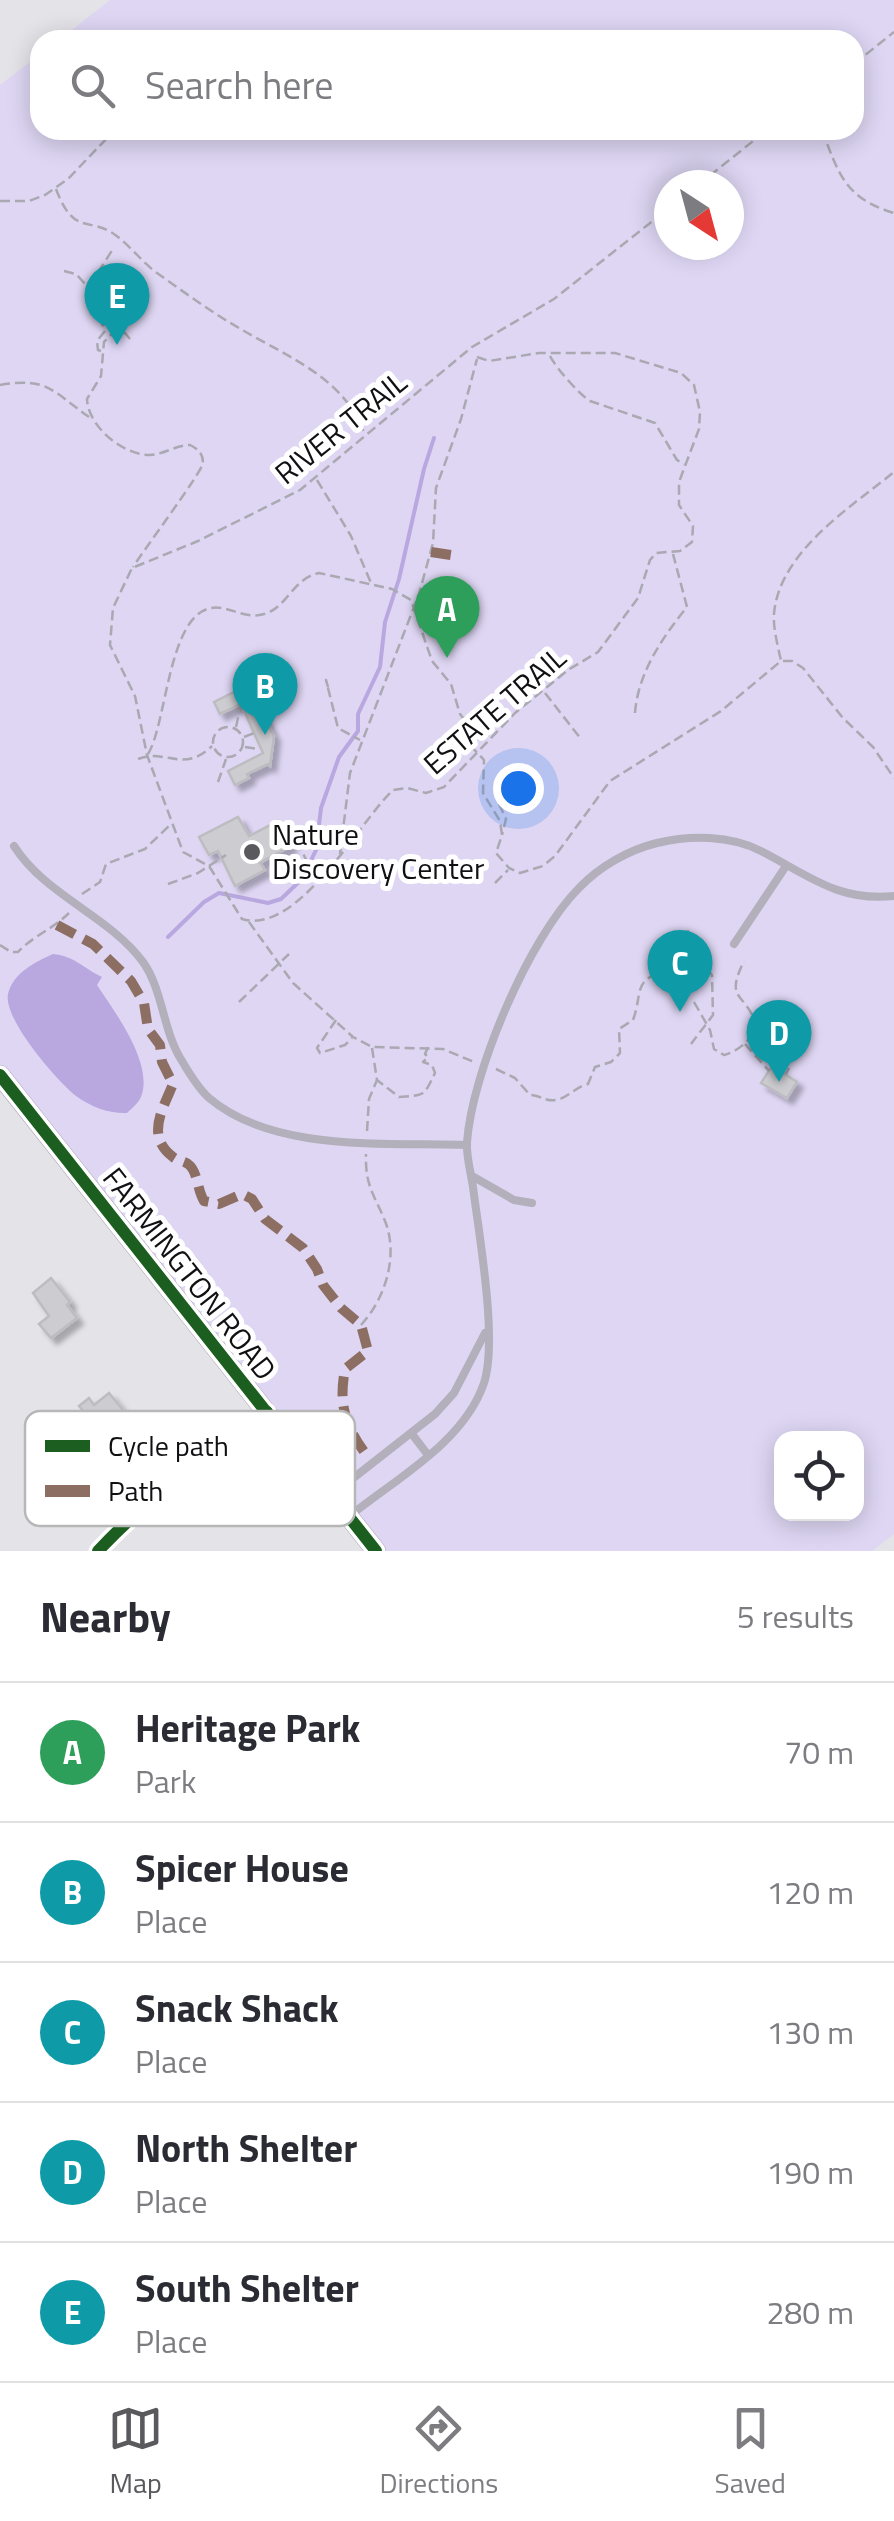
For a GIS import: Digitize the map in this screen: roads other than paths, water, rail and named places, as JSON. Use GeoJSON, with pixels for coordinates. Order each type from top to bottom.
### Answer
{"type":"FeatureCollection","features":[{"type":"Feature","properties":{"kind":"street","name":"FARMINGTON ROAD"},"geometry":{"type":"LineString","coordinates":[[0,1075],[266,1411]]}},
{"type":"Feature","properties":{"kind":"street","name":"FARMINGTON ROAD"},"geometry":{"type":"LineString","coordinates":[[355,1525],[376,1551]]}},
{"type":"Feature","properties":{"kind":"street"},"geometry":{"type":"LineString","coordinates":[[98,1551],[122,1526]]}},
{"type":"Feature","properties":{"kind":"lane"},"geometry":{"type":"LineString","coordinates":[[355,1512],[428,1456],[462,1421],[483,1386],[490,1357],[466,1145],[483,1066],[502,1016],[558,912],[580,887],[629,852],[659,843],[710,837],[758,849],[836,892],[877,898],[894,896]]}},
{"type":"Feature","properties":{"kind":"lane"},"geometry":{"type":"LineString","coordinates":[[14,846],[26,866],[123,938],[146,966],[179,1058],[208,1097],[253,1125],[292,1136],[466,1145]]}},
{"type":"Feature","properties":{"kind":"lane"},"geometry":{"type":"LineString","coordinates":[[734,944],[786,866]]}},
{"type":"Feature","properties":{"kind":"lane"},"geometry":{"type":"LineString","coordinates":[[472,1176],[514,1200],[532,1202]]}},
{"type":"Feature","properties":{"kind":"lane"},"geometry":{"type":"LineString","coordinates":[[355,1477],[412,1434],[454,1393],[487,1329]]}},
{"type":"Feature","properties":{"kind":"lane"},"geometry":{"type":"LineString","coordinates":[[412,1434],[428,1456]]}},
{"type":"Feature","properties":{"kind":"waterway"},"geometry":{"type":"LineString","coordinates":[[168,937],[219,893],[268,903],[281,899],[302,879],[316,850],[321,808],[339,757],[358,731],[358,714],[380,667],[385,622],[434,438]]}},
{"type":"Feature","properties":{"kind":"place","name":"South Shelter"},"geometry":{"type":"Point","coordinates":[117,345]}},
{"type":"Feature","properties":{"kind":"place","name":"Heritage Park"},"geometry":{"type":"Point","coordinates":[447,658]}},
{"type":"Feature","properties":{"kind":"place","name":"Spicer House"},"geometry":{"type":"Point","coordinates":[265,735]}},
{"type":"Feature","properties":{"kind":"place","name":"Nature Discovery Center"},"geometry":{"type":"Point","coordinates":[252,852]}},
{"type":"Feature","properties":{"kind":"place","name":"Snack Shack"},"geometry":{"type":"Point","coordinates":[680,1012]}},
{"type":"Feature","properties":{"kind":"place","name":"North Shelter"},"geometry":{"type":"Point","coordinates":[779,1082]}}]}
